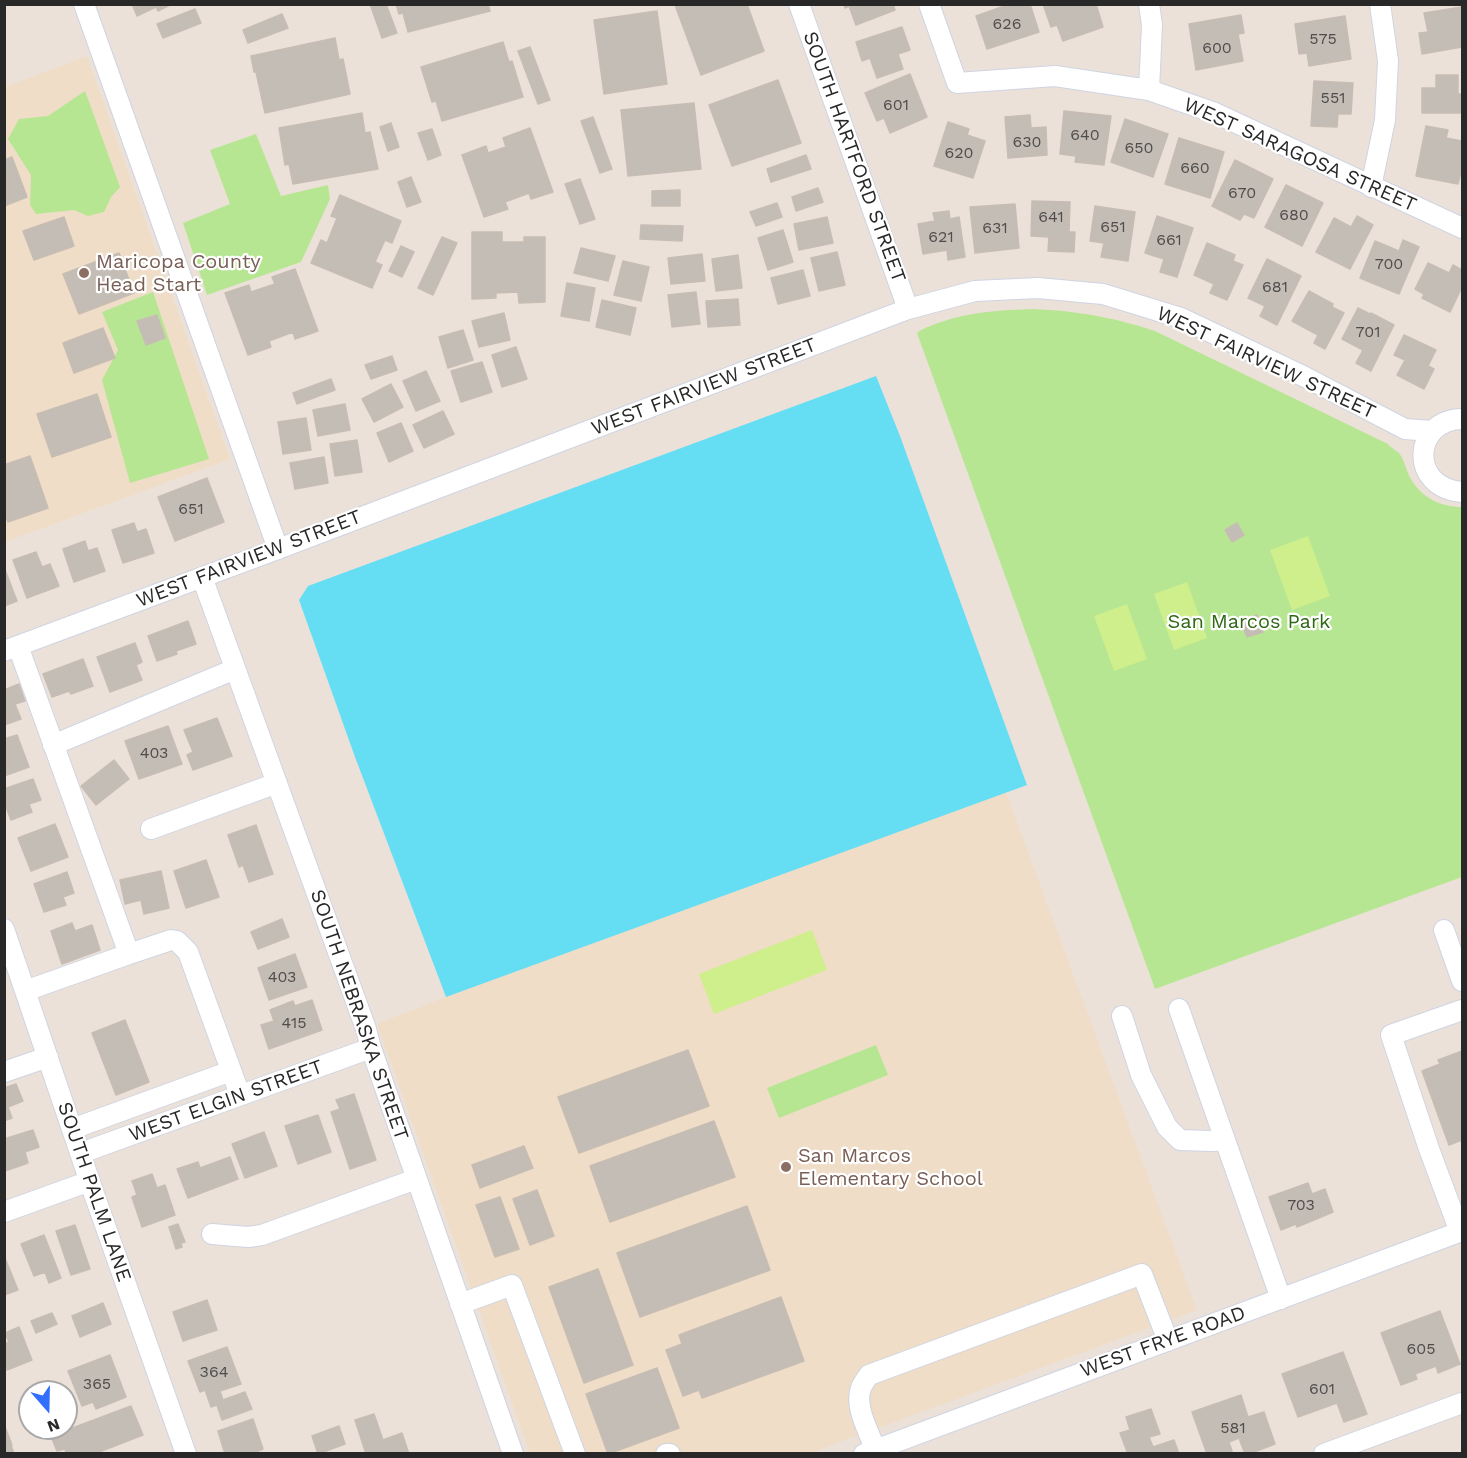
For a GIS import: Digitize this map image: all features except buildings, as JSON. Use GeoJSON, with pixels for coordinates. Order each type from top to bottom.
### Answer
{"type":"FeatureCollection","features":[{"type":"Feature","properties":{"kind":"street"},"geometry":{"type":"LineString","coordinates":[[84,4],[278,549]]}},
{"type":"Feature","properties":{"kind":"street","name":"SOUTH HARTFORD STREET"},"geometry":{"type":"LineString","coordinates":[[799,4],[908,309]]}},
{"type":"Feature","properties":{"kind":"street","name":"WEST SARAGOSA STREET"},"geometry":{"type":"LineString","coordinates":[[929,4],[957,83],[1055,76],[1149,90],[1215,113],[1462,228]]}},
{"type":"Feature","properties":{"kind":"street"},"geometry":{"type":"LineString","coordinates":[[1149,4],[1152,25],[1149,90]]}},
{"type":"Feature","properties":{"kind":"street"},"geometry":{"type":"LineString","coordinates":[[1371,187],[1385,120],[1388,61],[1380,4]]}},
{"type":"Feature","properties":{"kind":"street","name":"WEST FAIRVIEW STREET"},"geometry":{"type":"LineString","coordinates":[[11,648],[908,309],[975,291],[1038,288],[1103,294],[1181,318],[1303,376],[1405,429],[1432,431]]}},
{"type":"Feature","properties":{"kind":"street"},"geometry":{"type":"LineString","coordinates":[[1423,454],[1432,431],[1453,419],[1462,419]]}},
{"type":"Feature","properties":{"kind":"street","name":"WEST FAIRVIEW STREET"},"geometry":{"type":"LineString","coordinates":[[1405,429],[1423,454],[1430,477],[1439,486],[1450,491],[1462,492]]}},
{"type":"Feature","properties":{"kind":"street","name":"SOUTH NEBRASKA STREET"},"geometry":{"type":"LineString","coordinates":[[202,577],[366,1029],[513,1454]]}},
{"type":"Feature","properties":{"kind":"street"},"geometry":{"type":"LineString","coordinates":[[11,648],[53,744],[129,954]]}},
{"type":"Feature","properties":{"kind":"street"},"geometry":{"type":"LineString","coordinates":[[53,744],[235,669]]}},
{"type":"Feature","properties":{"kind":"street"},"geometry":{"type":"LineString","coordinates":[[151,829],[277,783]]}},
{"type":"Feature","properties":{"kind":"street","name":"SOUTH PALM LANE"},"geometry":{"type":"LineString","coordinates":[[5,930],[186,1454]]}},
{"type":"Feature","properties":{"kind":"street"},"geometry":{"type":"LineString","coordinates":[[1444,930],[1462,981]]}},
{"type":"Feature","properties":{"kind":"street"},"geometry":{"type":"LineString","coordinates":[[26,991],[129,954],[177,940],[188,952],[240,1095]]}},
{"type":"Feature","properties":{"kind":"street"},"geometry":{"type":"LineString","coordinates":[[1179,1009],[1281,1299]]}},
{"type":"Feature","properties":{"kind":"street"},"geometry":{"type":"LineString","coordinates":[[1461,1232],[1390,1035],[1462,1010]]}},
{"type":"Feature","properties":{"kind":"street"},"geometry":{"type":"LineString","coordinates":[[1122,1016],[1141,1076],[1167,1126],[1180,1140],[1225,1140]]}},
{"type":"Feature","properties":{"kind":"street","name":"WEST ELGIN STREET"},"geometry":{"type":"LineString","coordinates":[[81,1153],[371,1048]]}},
{"type":"Feature","properties":{"kind":"street"},"geometry":{"type":"LineString","coordinates":[[4,1072],[48,1057]]}},
{"type":"Feature","properties":{"kind":"street"},"geometry":{"type":"LineString","coordinates":[[72,1129],[231,1071]]}},
{"type":"Feature","properties":{"kind":"street"},"geometry":{"type":"LineString","coordinates":[[212,1234],[249,1237],[262,1235],[417,1179]]}},
{"type":"Feature","properties":{"kind":"street"},"geometry":{"type":"LineString","coordinates":[[4,1212],[90,1181]]}},
{"type":"Feature","properties":{"kind":"street","name":"WEST FRYE ROAD"},"geometry":{"type":"LineString","coordinates":[[870,1451],[1461,1232]]}},
{"type":"Feature","properties":{"kind":"street"},"geometry":{"type":"LineString","coordinates":[[870,1451],[859,1397],[862,1386],[869,1375],[1120,1282],[1142,1274],[1168,1341]]}},
{"type":"Feature","properties":{"kind":"street"},"geometry":{"type":"LineString","coordinates":[[460,1304],[512,1285],[574,1454]]}},
{"type":"Feature","properties":{"kind":"street"},"geometry":{"type":"LineString","coordinates":[[1324,1454],[1462,1403]]}},
{"type":"Feature","properties":{"kind":"shaded area","name":"Maricopa County Head Start"},"geometry":{"type":"Polygon","coordinates":[[[87,56],[230,459],[5,542],[5,87],[87,56]]]}},
{"type":"Feature","properties":{"kind":"shaded area","name":"San Marcos Elementary School"},"geometry":{"type":"Polygon","coordinates":[[[1006,792],[1197,1310],[811,1453],[530,1453],[377,1024],[1006,792]]]}},
{"type":"Feature","properties":{"kind":"green space"},"geometry":{"type":"Polygon","coordinates":[[[85,91],[120,187],[111,197],[104,212],[88,216],[74,210],[36,214],[30,205],[31,175],[8,139],[19,119],[48,116],[85,91]]]}},
{"type":"Feature","properties":{"kind":"green space"},"geometry":{"type":"Polygon","coordinates":[[[256,134],[281,196],[328,185],[330,199],[301,262],[207,295],[183,223],[230,204],[210,150],[256,134]]]}},
{"type":"Feature","properties":{"kind":"green space"},"geometry":{"type":"Polygon","coordinates":[[[153,292],[209,459],[130,483],[102,380],[118,350],[102,312],[153,292]]]}},
{"type":"Feature","properties":{"kind":"green space","name":"San Marcos Park"},"geometry":{"type":"Polygon","coordinates":[[[1033,309],[1095,316],[1155,331],[1388,444],[1399,453],[1415,486],[1426,496],[1440,503],[1462,507],[1462,877],[1155,989],[917,333],[929,326],[961,316],[1033,309]]]}},
{"type":"Feature","properties":{"kind":"green space"},"geometry":{"type":"Polygon","coordinates":[[[1308,536],[1330,596],[1292,610],[1270,550],[1308,536]]]}},
{"type":"Feature","properties":{"kind":"green space"},"geometry":{"type":"Polygon","coordinates":[[[1187,582],[1207,638],[1174,650],[1154,594],[1187,582]]]}},
{"type":"Feature","properties":{"kind":"green space"},"geometry":{"type":"Polygon","coordinates":[[[1127,604],[1147,659],[1114,671],[1094,616],[1127,604]]]}},
{"type":"Feature","properties":{"kind":"green space"},"geometry":{"type":"Polygon","coordinates":[[[812,930],[827,970],[714,1014],[699,974],[812,930]]]}},
{"type":"Feature","properties":{"kind":"green space"},"geometry":{"type":"Polygon","coordinates":[[[876,1045],[888,1075],[779,1118],[767,1088],[876,1045]]]}},
{"type":"Feature","properties":{"kind":"water"},"geometry":{"type":"Polygon","coordinates":[[[876,376],[1027,785],[446,997],[355,757],[299,600],[308,586],[876,376]]]}},
{"type":"Feature","properties":{"kind":"place","name":"Maricopa County Head Start"},"geometry":{"type":"Point","coordinates":[84,273]}},
{"type":"Feature","properties":{"kind":"place","name":"San Marcos Elementary School"},"geometry":{"type":"Point","coordinates":[786,1167]}}]}
